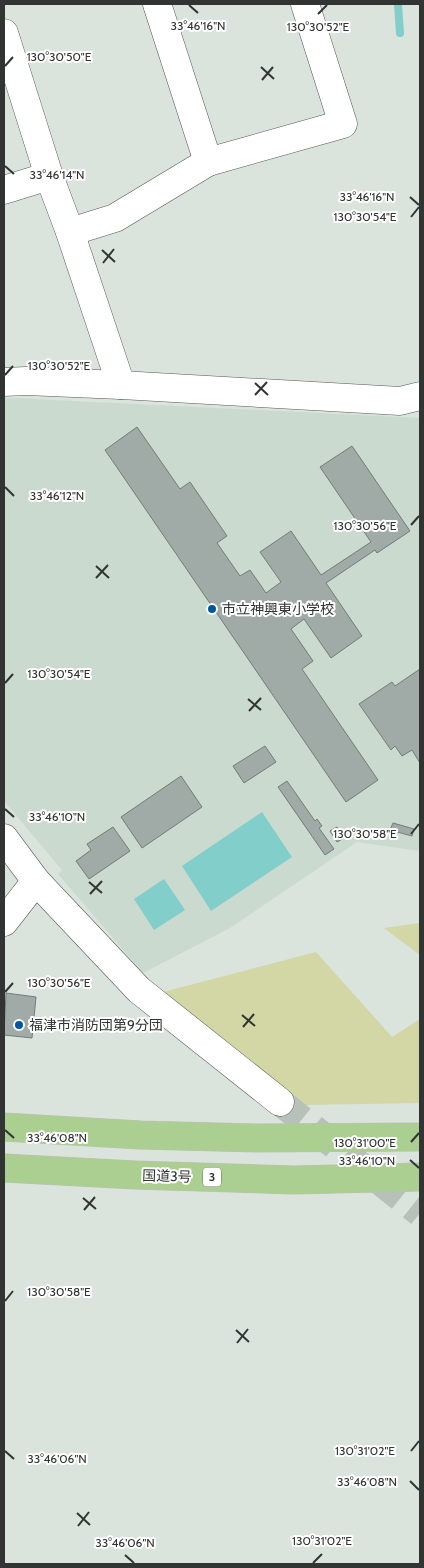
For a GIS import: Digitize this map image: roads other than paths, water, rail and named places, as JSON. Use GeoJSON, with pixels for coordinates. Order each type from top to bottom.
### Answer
{"type":"FeatureCollection","features":[{"type":"Feature","properties":{"kind":"highway"},"geometry":{"type":"LineString","coordinates":[[4,1127],[257,1138],[420,1137]]}},
{"type":"Feature","properties":{"kind":"highway","name":"国道3号"},"geometry":{"type":"LineString","coordinates":[[4,1168],[136,1175],[294,1180],[420,1177]]}},
{"type":"Feature","properties":{"kind":"street"},"geometry":{"type":"LineString","coordinates":[[157,4],[208,162]]}},
{"type":"Feature","properties":{"kind":"street"},"geometry":{"type":"LineString","coordinates":[[70,232],[115,218],[208,162],[343,124],[305,4]]}},
{"type":"Feature","properties":{"kind":"street"},"geometry":{"type":"LineString","coordinates":[[4,33],[49,176],[122,385]]}},
{"type":"Feature","properties":{"kind":"street"},"geometry":{"type":"LineString","coordinates":[[4,190],[49,176]]}},
{"type":"Feature","properties":{"kind":"street"},"geometry":{"type":"LineString","coordinates":[[4,382],[26,381],[122,385],[400,401],[420,396]]}},
{"type":"Feature","properties":{"kind":"street"},"geometry":{"type":"LineString","coordinates":[[4,838],[36,881],[139,990],[280,1102]]}},
{"type":"Feature","properties":{"kind":"street"},"geometry":{"type":"LineString","coordinates":[[4,922],[36,881]]}},
{"type":"Feature","properties":{"kind":"water"},"geometry":{"type":"Polygon","coordinates":[[[262,812],[292,857],[211,911],[182,866],[262,812]]]}},
{"type":"Feature","properties":{"kind":"water"},"geometry":{"type":"Polygon","coordinates":[[[164,879],[185,910],[154,930],[134,899],[164,879]]]}},
{"type":"Feature","properties":{"kind":"waterway"},"geometry":{"type":"LineString","coordinates":[[398,4],[400,33]]}},
{"type":"Feature","properties":{"kind":"tunnel"},"geometry":{"type":"LineString","coordinates":[[280,1102],[420,1213]]}},
{"type":"Feature","properties":{"kind":"place","name":"市立神興東小学校"},"geometry":{"type":"Point","coordinates":[212,609]}},
{"type":"Feature","properties":{"kind":"place","name":"福津市消防団第9分団"},"geometry":{"type":"Point","coordinates":[19,1025]}}]}
